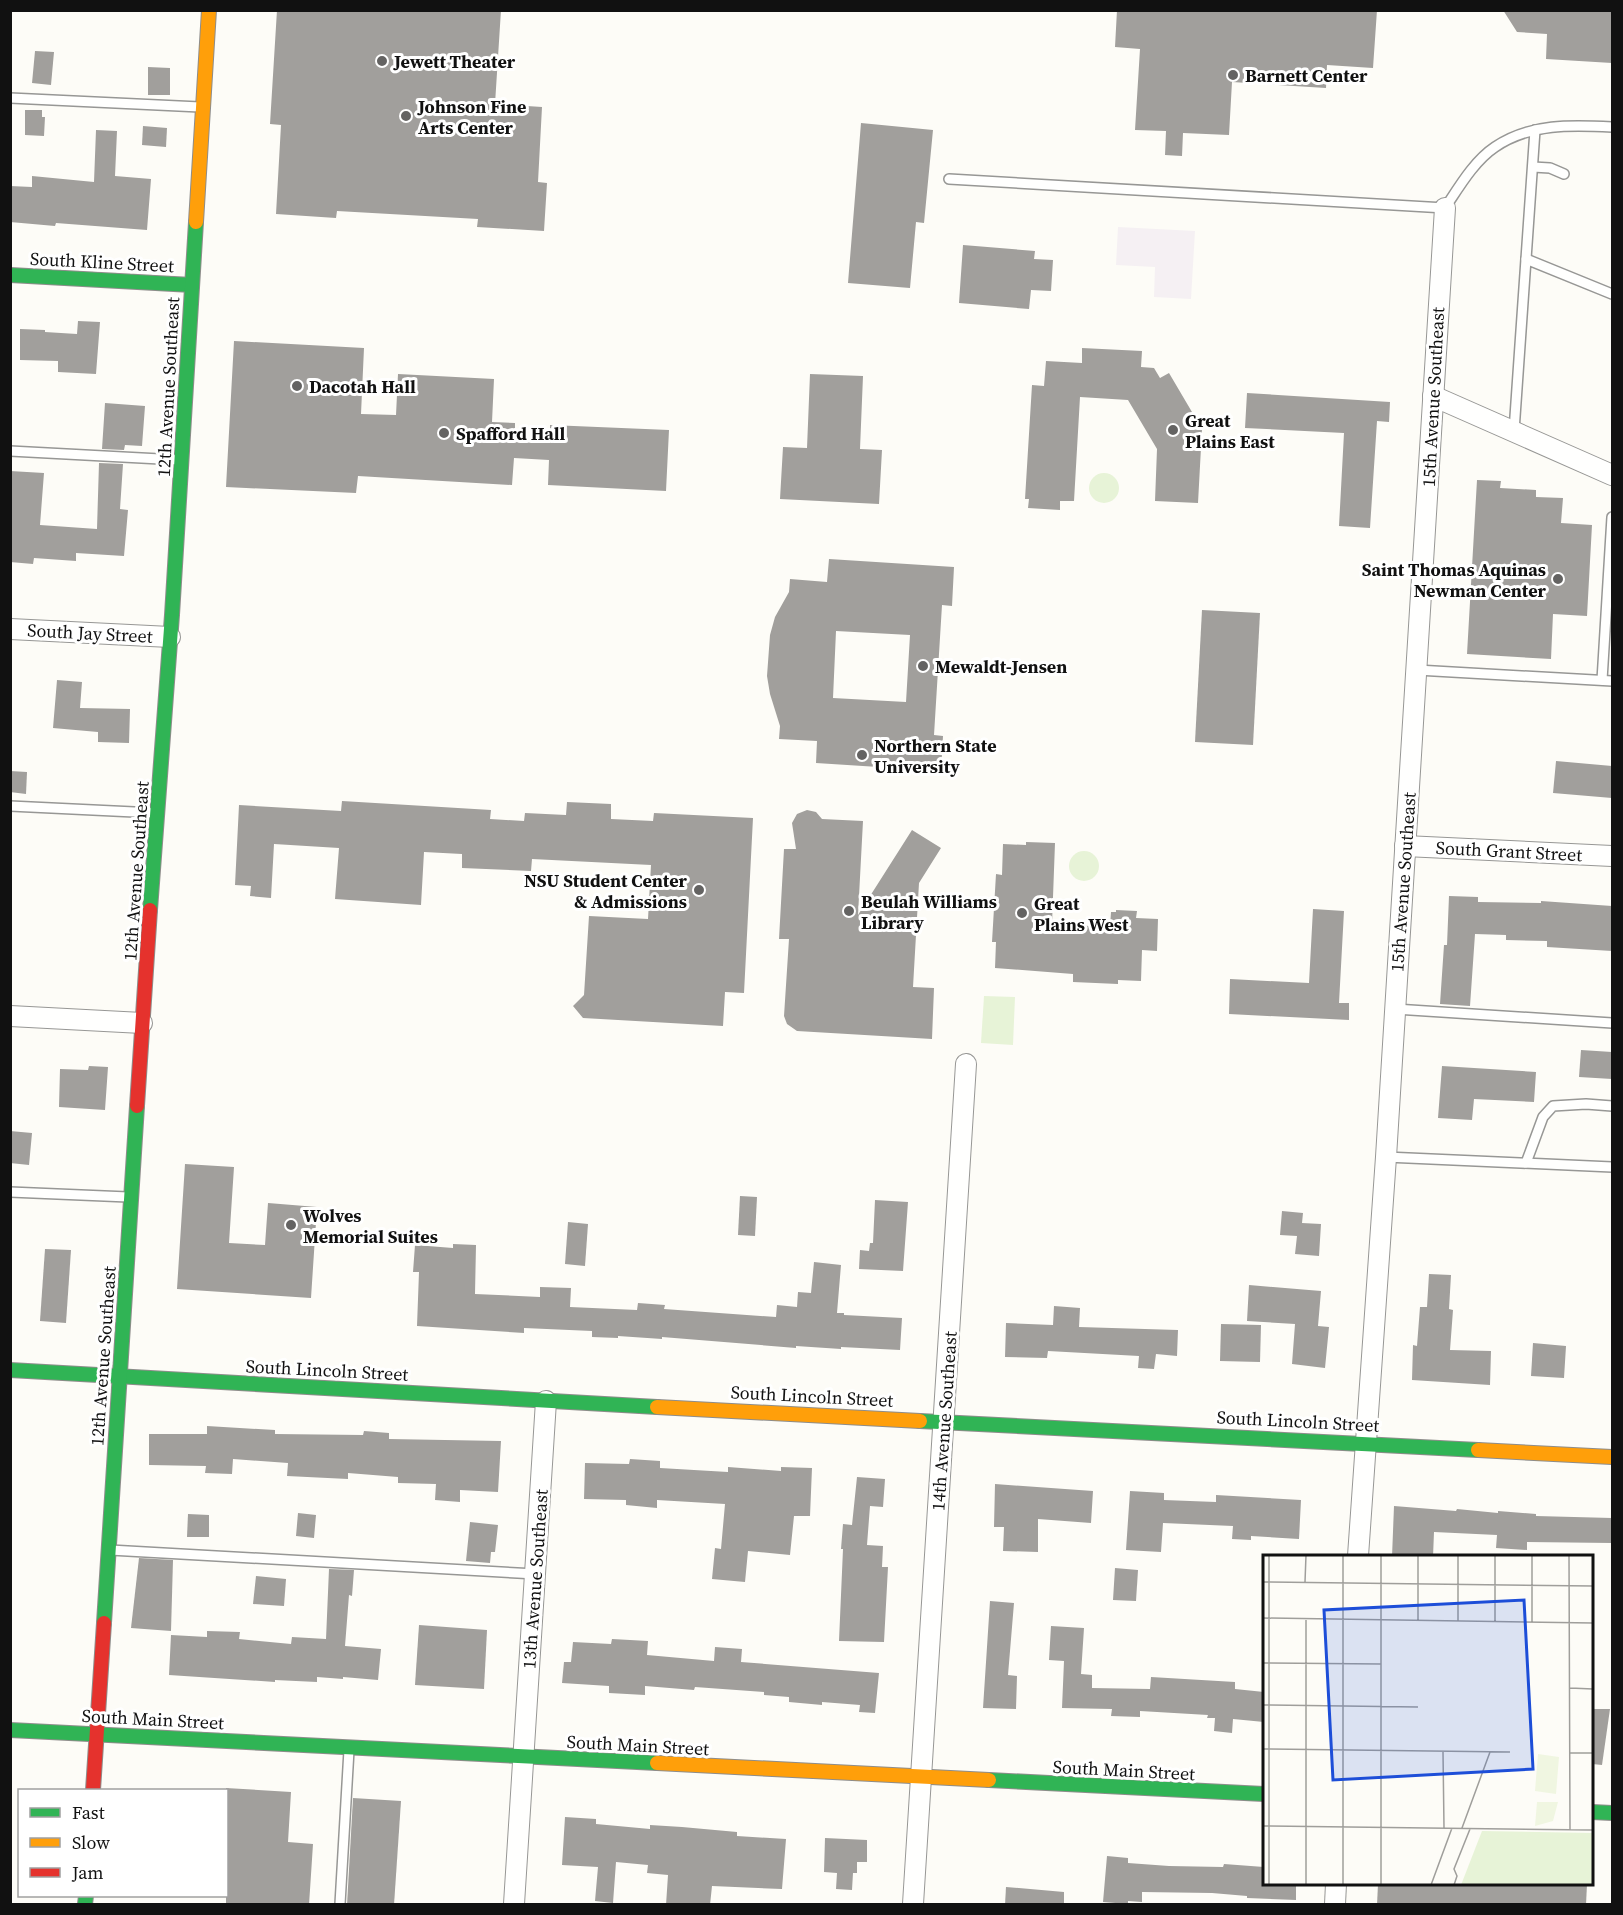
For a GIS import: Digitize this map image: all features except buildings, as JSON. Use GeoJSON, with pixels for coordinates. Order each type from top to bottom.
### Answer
{"type":"FeatureCollection","features":[{"type":"Feature","properties":{"kind":"street","name":"12th Avenue Southeast"},"geometry":{"type":"LineString","coordinates":[[93,1789],[142,1023],[170,638],[209,10]]}},
{"type":"Feature","properties":{"kind":"street","name":"15th Avenue Southeast"},"geometry":{"type":"LineString","coordinates":[[1358,1555],[1386,1157],[1445,207]]}},
{"type":"Feature","properties":{"kind":"street","name":"South Kline Street"},"geometry":{"type":"LineString","coordinates":[[10,275],[192,285]]}},
{"type":"Feature","properties":{"kind":"street"},"geometry":{"type":"LineString","coordinates":[[1433,396],[1612,475]]}},
{"type":"Feature","properties":{"kind":"street","name":"South Jay Street"},"geometry":{"type":"LineString","coordinates":[[10,630],[170,638]]}},
{"type":"Feature","properties":{"kind":"street","name":"South Grant Street"},"geometry":{"type":"LineString","coordinates":[[1405,846],[1612,856]]}},
{"type":"Feature","properties":{"kind":"street"},"geometry":{"type":"LineString","coordinates":[[10,1016],[142,1023]]}},
{"type":"Feature","properties":{"kind":"street","name":"14th Avenue Southeast"},"geometry":{"type":"LineString","coordinates":[[913,1905],[966,1064]]}},
{"type":"Feature","properties":{"kind":"street","name":"South Lincoln Street"},"geometry":{"type":"LineString","coordinates":[[10,1370],[546,1401],[1612,1456]]}},
{"type":"Feature","properties":{"kind":"street","name":"13th Avenue Southeast"},"geometry":{"type":"LineString","coordinates":[[514,1905],[546,1401]]}},
{"type":"Feature","properties":{"kind":"street","name":"South Main Street"},"geometry":{"type":"LineString","coordinates":[[10,1730],[1263,1794]]}},
{"type":"Feature","properties":{"kind":"street"},"geometry":{"type":"LineString","coordinates":[[1593,1812],[1612,1813]]}},
{"type":"Feature","properties":{"kind":"street"},"geometry":{"type":"LineString","coordinates":[[1335,1905],[1336,1885]]}},
{"type":"Feature","properties":{"kind":"lane"},"geometry":{"type":"LineString","coordinates":[[10,98],[202,107]]}},
{"type":"Feature","properties":{"kind":"lane"},"geometry":{"type":"LineString","coordinates":[[949,179],[1445,207],[1464,179],[1494,147],[1523,132],[1574,125],[1612,127]]}},
{"type":"Feature","properties":{"kind":"lane"},"geometry":{"type":"LineString","coordinates":[[1514,431],[1536,130]]}},
{"type":"Feature","properties":{"kind":"lane"},"geometry":{"type":"LineString","coordinates":[[1533,167],[1550,168],[1564,174]]}},
{"type":"Feature","properties":{"kind":"lane"},"geometry":{"type":"LineString","coordinates":[[1526,259],[1612,294]]}},
{"type":"Feature","properties":{"kind":"lane"},"geometry":{"type":"LineString","coordinates":[[10,451],[181,460]]}},
{"type":"Feature","properties":{"kind":"lane"},"geometry":{"type":"LineString","coordinates":[[1602,680],[1612,517]]}},
{"type":"Feature","properties":{"kind":"lane"},"geometry":{"type":"LineString","coordinates":[[1417,670],[1612,681]]}},
{"type":"Feature","properties":{"kind":"lane"},"geometry":{"type":"LineString","coordinates":[[10,806],[158,814]]}},
{"type":"Feature","properties":{"kind":"lane"},"geometry":{"type":"LineString","coordinates":[[1395,1009],[1612,1023]]}},
{"type":"Feature","properties":{"kind":"lane"},"geometry":{"type":"LineString","coordinates":[[1526,1163],[1543,1117],[1553,1106],[1586,1104],[1612,1106]]}},
{"type":"Feature","properties":{"kind":"lane"},"geometry":{"type":"LineString","coordinates":[[1386,1157],[1612,1167]]}},
{"type":"Feature","properties":{"kind":"lane"},"geometry":{"type":"LineString","coordinates":[[10,1192],[132,1197]]}},
{"type":"Feature","properties":{"kind":"lane"},"geometry":{"type":"LineString","coordinates":[[108,1550],[536,1574]]}},
{"type":"Feature","properties":{"kind":"lane"},"geometry":{"type":"LineString","coordinates":[[340,1905],[350,1748]]}},
{"type":"Feature","properties":{"kind":"shaded area"},"geometry":{"type":"Polygon","coordinates":[[[1118,227],[1195,231],[1191,299],[1154,297],[1155,267],[1116,265],[1118,227]]]}},
{"type":"Feature","properties":{"kind":"green space"},"geometry":{"type":"Polygon","coordinates":[[[1104,473],[1115,477],[1119,488],[1115,499],[1104,503],[1093,499],[1089,488],[1093,477],[1104,473]]]}},
{"type":"Feature","properties":{"kind":"green space"},"geometry":{"type":"Polygon","coordinates":[[[1084,851],[1094,856],[1099,866],[1094,876],[1084,881],[1074,876],[1069,866],[1074,856],[1084,851]]]}},
{"type":"Feature","properties":{"kind":"green space"},"geometry":{"type":"Polygon","coordinates":[[[984,996],[1015,997],[1013,1045],[981,1043],[984,996]]]}},
{"type":"Feature","properties":{"kind":"traffic: fast"},"geometry":{"type":"LineString","coordinates":[[150,910],[172,615],[196,222]]}},
{"type":"Feature","properties":{"kind":"traffic: fast"},"geometry":{"type":"LineString","coordinates":[[10,275],[192,285]]}},
{"type":"Feature","properties":{"kind":"traffic: fast"},"geometry":{"type":"LineString","coordinates":[[104,1623],[137,1106]]}},
{"type":"Feature","properties":{"kind":"traffic: fast"},"geometry":{"type":"LineString","coordinates":[[10,1370],[657,1407]]}},
{"type":"Feature","properties":{"kind":"traffic: fast"},"geometry":{"type":"LineString","coordinates":[[920,1421],[1478,1450]]}},
{"type":"Feature","properties":{"kind":"traffic: fast"},"geometry":{"type":"LineString","coordinates":[[10,1730],[657,1763]]}},
{"type":"Feature","properties":{"kind":"traffic: fast"},"geometry":{"type":"LineString","coordinates":[[989,1780],[1263,1794]]}},
{"type":"Feature","properties":{"kind":"traffic: fast"},"geometry":{"type":"LineString","coordinates":[[1593,1812],[1612,1813]]}},
{"type":"Feature","properties":{"kind":"traffic: fast"},"geometry":{"type":"LineString","coordinates":[[85,1904],[86,1897]]}},
{"type":"Feature","properties":{"kind":"traffic: slow"},"geometry":{"type":"LineString","coordinates":[[196,222],[209,10]]}},
{"type":"Feature","properties":{"kind":"traffic: slow"},"geometry":{"type":"LineString","coordinates":[[657,1407],[920,1421]]}},
{"type":"Feature","properties":{"kind":"traffic: slow"},"geometry":{"type":"LineString","coordinates":[[1478,1450],[1612,1457]]}},
{"type":"Feature","properties":{"kind":"traffic: slow"},"geometry":{"type":"LineString","coordinates":[[657,1763],[989,1780]]}},
{"type":"Feature","properties":{"kind":"traffic: jam"},"geometry":{"type":"LineString","coordinates":[[137,1106],[150,910]]}},
{"type":"Feature","properties":{"kind":"traffic: jam"},"geometry":{"type":"LineString","coordinates":[[93,1789],[104,1623]]}},
{"type":"Feature","properties":{"kind":"place","name":"Jewett Theater"},"geometry":{"type":"Point","coordinates":[382,61]}},
{"type":"Feature","properties":{"kind":"place","name":"Barnett Center"},"geometry":{"type":"Point","coordinates":[1233,75]}},
{"type":"Feature","properties":{"kind":"place","name":"Johnson Fine Arts Center"},"geometry":{"type":"Point","coordinates":[406,116]}},
{"type":"Feature","properties":{"kind":"place","name":"Dacotah Hall"},"geometry":{"type":"Point","coordinates":[297,386]}},
{"type":"Feature","properties":{"kind":"place","name":"Great Plains East"},"geometry":{"type":"Point","coordinates":[1173,430]}},
{"type":"Feature","properties":{"kind":"place","name":"Spafford Hall"},"geometry":{"type":"Point","coordinates":[444,433]}},
{"type":"Feature","properties":{"kind":"place","name":"Saint Thomas Aquinas Newman Center"},"geometry":{"type":"Point","coordinates":[1558,579]}},
{"type":"Feature","properties":{"kind":"place","name":"Mewaldt-Jensen"},"geometry":{"type":"Point","coordinates":[923,666]}},
{"type":"Feature","properties":{"kind":"place","name":"Northern State University"},"geometry":{"type":"Point","coordinates":[862,755]}},
{"type":"Feature","properties":{"kind":"place","name":"NSU Student Center & Admissions"},"geometry":{"type":"Point","coordinates":[699,890]}},
{"type":"Feature","properties":{"kind":"place","name":"Beulah Williams Library"},"geometry":{"type":"Point","coordinates":[849,911]}},
{"type":"Feature","properties":{"kind":"place","name":"Great Plains West"},"geometry":{"type":"Point","coordinates":[1022,913]}},
{"type":"Feature","properties":{"kind":"place","name":"Wolves Memorial Suites"},"geometry":{"type":"Point","coordinates":[291,1225]}}]}
